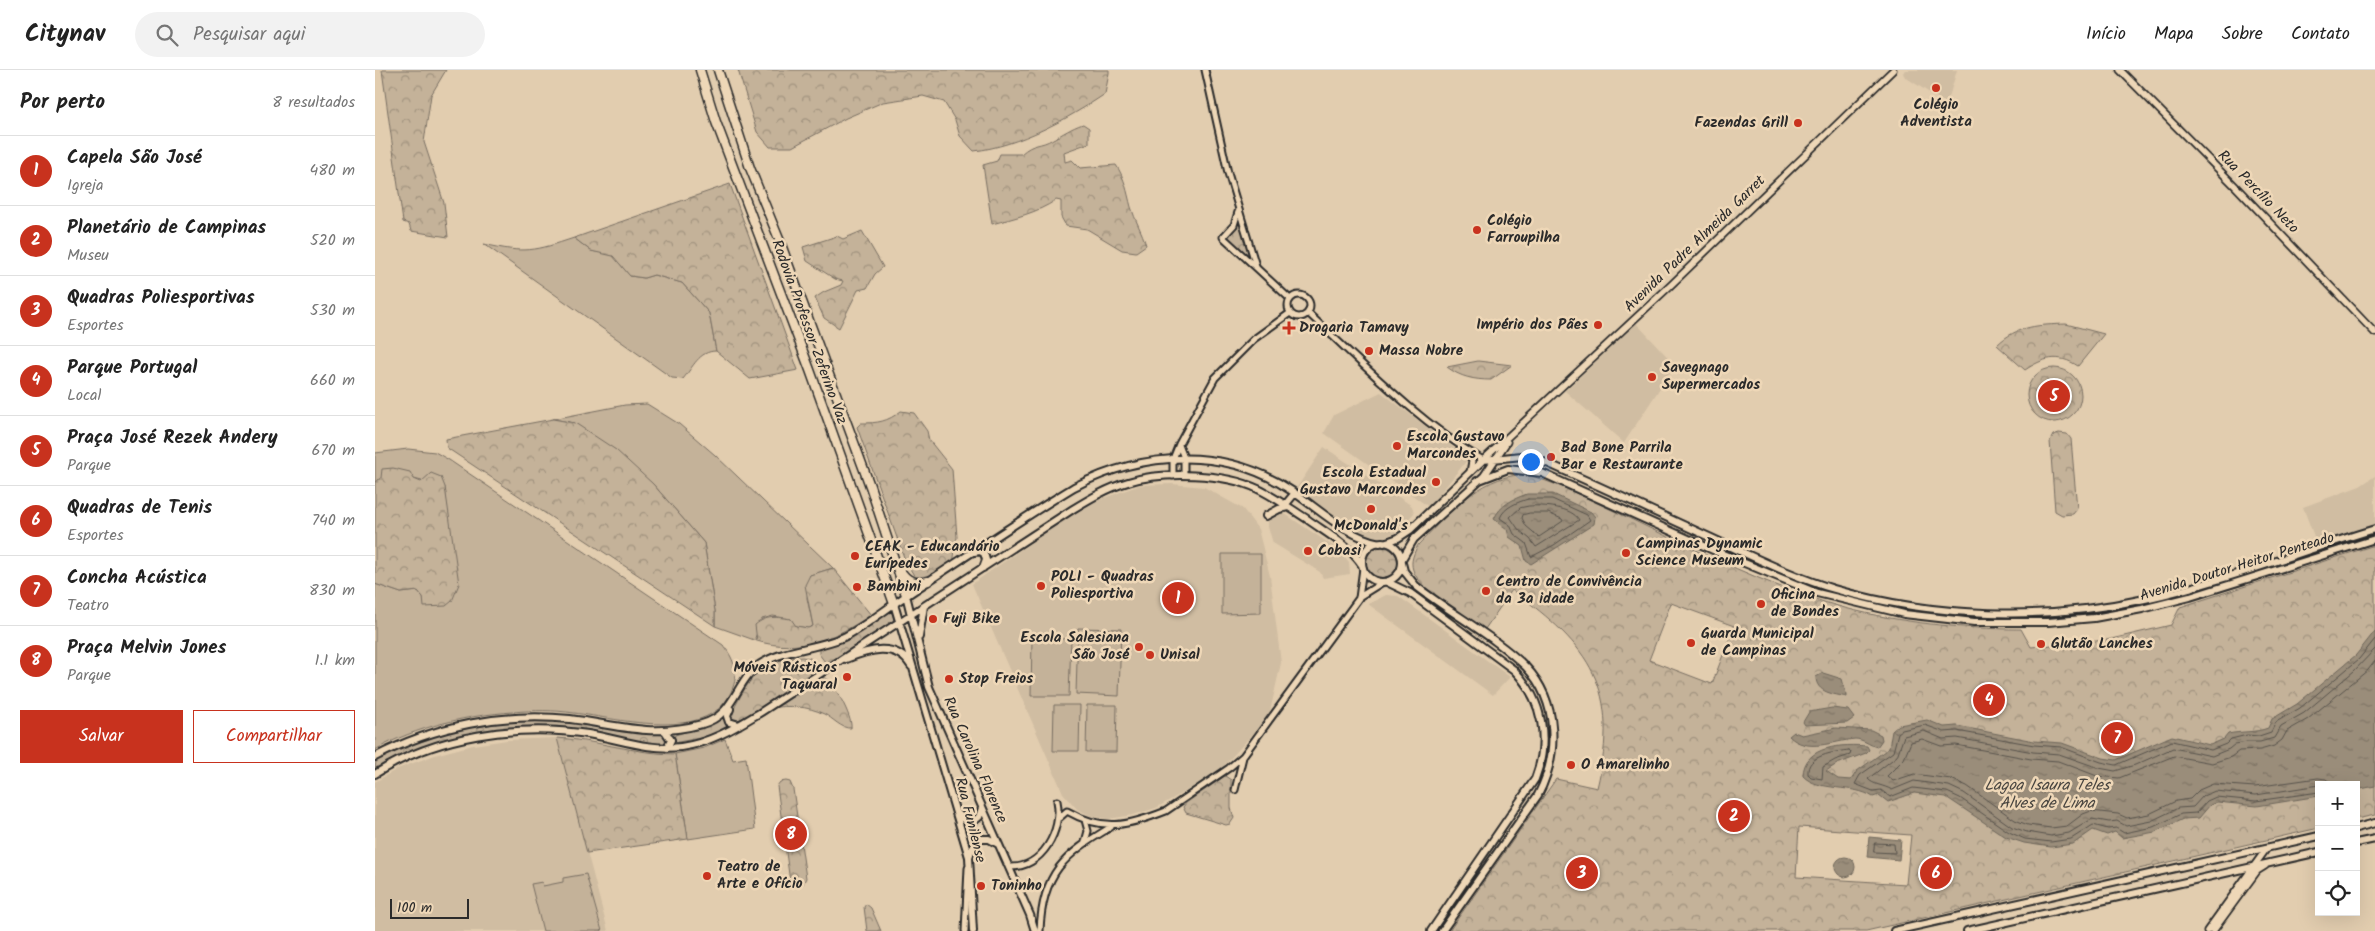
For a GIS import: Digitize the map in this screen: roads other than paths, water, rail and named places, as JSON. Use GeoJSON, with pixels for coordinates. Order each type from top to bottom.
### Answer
{"type":"FeatureCollection","features":[{"type":"Feature","properties":{"kind":"highway","name":"Rodovia Professor Zeferino Vaz"},"geometry":{"type":"LineString","coordinates":[[700,70],[716,122],[810,370],[894,604]]}},
{"type":"Feature","properties":{"kind":"highway","name":"Rodovia Professor Zeferino Vaz"},"geometry":{"type":"LineString","coordinates":[[718,70],[750,168],[779,239],[870,486],[906,595]]}},
{"type":"Feature","properties":{"kind":"highway"},"geometry":{"type":"LineString","coordinates":[[891,552],[906,579],[917,583],[928,581]]}},
{"type":"Feature","properties":{"kind":"main road","name":"Avenida Padre Almeida Garret"},"geometry":{"type":"LineString","coordinates":[[1513,434],[1893,70]]}},
{"type":"Feature","properties":{"kind":"main road","name":"Rua Percílio Neto"},"geometry":{"type":"LineString","coordinates":[[2120,70],[2236,187],[2375,333]]}},
{"type":"Feature","properties":{"kind":"main road"},"geometry":{"type":"LineString","coordinates":[[1385,582],[1398,574],[1402,561],[1414,539],[1487,472],[1513,434]]}},
{"type":"Feature","properties":{"kind":"main road"},"geometry":{"type":"LineString","coordinates":[[1362,566],[1367,549],[1398,538],[1410,530],[1513,434]]}},
{"type":"Feature","properties":{"kind":"main road"},"geometry":{"type":"LineString","coordinates":[[1506,444],[1507,450],[1513,456]]}},
{"type":"Feature","properties":{"kind":"main road","name":"Avenida Doutor Heitor Penteado"},"geometry":{"type":"LineString","coordinates":[[1483,460],[1513,456],[1530,457],[1547,463],[1745,554],[1814,582],[1874,598],[1951,610],[2034,613],[2129,602],[2182,589],[2375,529]]}},
{"type":"Feature","properties":{"kind":"main road"},"geometry":{"type":"LineString","coordinates":[[375,757],[427,735],[461,725],[496,720],[557,718],[630,730],[665,731],[713,721],[725,712],[750,673],[763,662],[838,639],[1045,505],[1091,479],[1135,464],[1184,458],[1202,458],[1247,468],[1271,477],[1359,537],[1395,547],[1402,561],[1404,571],[1415,586],[1525,666],[1539,686],[1549,712],[1552,732],[1552,755],[1543,785],[1530,808],[1442,931]]}},
{"type":"Feature","properties":{"kind":"main road","name":"Avenida Doutor Heitor Penteado"},"geometry":{"type":"LineString","coordinates":[[1477,482],[1508,469],[1542,473],[1713,550],[1817,593],[1904,614],[1974,622],[2048,622],[2094,618],[2142,609],[2191,597],[2375,539]]}},
{"type":"Feature","properties":{"kind":"main road"},"geometry":{"type":"LineString","coordinates":[[375,774],[436,746],[500,733],[560,731],[667,748],[707,741],[739,725],[1100,493],[1128,482],[1173,476],[1235,481],[1257,488],[1341,542],[1362,566],[1369,578],[1385,582],[1409,593],[1502,660],[1523,679],[1536,701],[1542,723],[1543,738],[1539,768],[1528,792],[1431,931]]}},
{"type":"Feature","properties":{"kind":"main road"},"geometry":{"type":"LineString","coordinates":[[1266,516],[1287,506],[1295,493]]}},
{"type":"Feature","properties":{"kind":"main road"},"geometry":{"type":"LineString","coordinates":[[972,552],[980,551],[984,553],[986,560],[983,568]]}},
{"type":"Feature","properties":{"kind":"main road","name":"Rua Carolina Florence"},"geometry":{"type":"LineString","coordinates":[[906,595],[929,687],[1009,867],[1035,931]]}},
{"type":"Feature","properties":{"kind":"main road","name":"Rua Funilense"},"geometry":{"type":"LineString","coordinates":[[894,604],[969,857],[973,931]]}},
{"type":"Feature","properties":{"kind":"main road"},"geometry":{"type":"LineString","coordinates":[[918,645],[924,606]]}},
{"type":"Feature","properties":{"kind":"main road"},"geometry":{"type":"LineString","coordinates":[[834,665],[861,653],[879,649],[891,650],[905,658],[915,672]]}},
{"type":"Feature","properties":{"kind":"main road"},"geometry":{"type":"LineString","coordinates":[[733,701],[727,719],[731,724],[739,725]]}},
{"type":"Feature","properties":{"kind":"main road"},"geometry":{"type":"LineString","coordinates":[[665,731],[671,740],[667,748]]}},
{"type":"Feature","properties":{"kind":"main road"},"geometry":{"type":"LineString","coordinates":[[957,813],[964,819],[973,822],[980,816],[982,808]]}},
{"type":"Feature","properties":{"kind":"main road"},"geometry":{"type":"LineString","coordinates":[[2360,827],[2375,823]]}},
{"type":"Feature","properties":{"kind":"main road"},"geometry":{"type":"LineString","coordinates":[[1894,931],[2315,837]]}},
{"type":"Feature","properties":{"kind":"main road"},"geometry":{"type":"LineString","coordinates":[[969,857],[972,848],[981,839],[989,839],[999,845]]}},
{"type":"Feature","properties":{"kind":"main road"},"geometry":{"type":"LineString","coordinates":[[2360,843],[2375,839]]}},
{"type":"Feature","properties":{"kind":"main road"},"geometry":{"type":"LineString","coordinates":[[2207,931],[2267,848]]}},
{"type":"Feature","properties":{"kind":"main road"},"geometry":{"type":"LineString","coordinates":[[1967,931],[2315,853]]}},
{"type":"Feature","properties":{"kind":"main road"},"geometry":{"type":"LineString","coordinates":[[2213,931],[2257,871],[2274,862]]}},
{"type":"Feature","properties":{"kind":"street"},"geometry":{"type":"LineString","coordinates":[[1205,70],[1216,126],[1238,211],[1256,266]]}},
{"type":"Feature","properties":{"kind":"street"},"geometry":{"type":"LineString","coordinates":[[1238,211],[1234,225],[1223,237],[1290,299]]}},
{"type":"Feature","properties":{"kind":"street"},"geometry":{"type":"LineString","coordinates":[[1290,313],[1288,306],[1290,299],[1296,296],[1305,297],[1309,302],[1308,312]]}},
{"type":"Feature","properties":{"kind":"street"},"geometry":{"type":"LineString","coordinates":[[1290,313],[1300,317],[1308,312]]}},
{"type":"Feature","properties":{"kind":"street"},"geometry":{"type":"LineString","coordinates":[[1308,312],[1417,414],[1466,450],[1483,460]]}},
{"type":"Feature","properties":{"kind":"street"},"geometry":{"type":"LineString","coordinates":[[1173,476],[1173,459],[1179,444],[1215,378],[1254,339],[1290,313]]}},
{"type":"Feature","properties":{"kind":"street"},"geometry":{"type":"LineString","coordinates":[[1179,444],[1184,458],[1184,476]]}},
{"type":"Feature","properties":{"kind":"street"},"geometry":{"type":"LineString","coordinates":[[1466,450],[1472,462],[1469,474]]}},
{"type":"Feature","properties":{"kind":"street"},"geometry":{"type":"LineString","coordinates":[[1359,598],[1362,566]]}},
{"type":"Feature","properties":{"kind":"street"},"geometry":{"type":"LineString","coordinates":[[1040,931],[1043,904],[1053,873],[1072,852],[1112,826],[1166,811],[1229,768],[1243,756],[1275,716],[1359,598],[1385,582]]}},
{"type":"Feature","properties":{"kind":"street"},"geometry":{"type":"LineString","coordinates":[[1235,790],[1243,756]]}},
{"type":"Feature","properties":{"kind":"street"},"geometry":{"type":"LineString","coordinates":[[1057,801],[1059,818]]}},
{"type":"Feature","properties":{"kind":"street"},"geometry":{"type":"LineString","coordinates":[[1009,867],[1021,866],[1042,853],[1049,843],[1059,818],[1067,811],[1085,820],[1112,826]]}},
{"type":"Feature","properties":{"kind":"street"},"geometry":{"type":"LineString","coordinates":[[1085,820],[1088,831],[1085,842]]}},
{"type":"Feature","properties":{"kind":"street"},"geometry":{"type":"LineString","coordinates":[[965,931],[965,895],[969,857]]}},
{"type":"Feature","properties":{"kind":"water"},"geometry":{"type":"Polygon","coordinates":[[[1527,494],[1553,494],[1591,512],[1595,517],[1594,524],[1531,564],[1526,561],[1522,546],[1509,537],[1507,529],[1494,519],[1507,503],[1527,494]]]}},
{"type":"Feature","properties":{"kind":"water","name":"Lagoa Isaura Teles Alves de Lima"},"geometry":{"type":"Polygon","coordinates":[[[2375,631],[2375,786],[2360,789],[2360,781],[2315,781],[2315,797],[2257,806],[2217,802],[2210,805],[2199,818],[2183,819],[2155,832],[2122,838],[2115,832],[2107,835],[2093,830],[2073,844],[2051,847],[2024,843],[2006,837],[1946,797],[1914,793],[1888,802],[1879,795],[1873,797],[1856,790],[1818,784],[1803,776],[1805,766],[1817,752],[1837,746],[1867,746],[1869,750],[1866,753],[1837,764],[1826,771],[1838,779],[1851,780],[1857,771],[1889,748],[1892,731],[1899,725],[1927,720],[1944,727],[1957,726],[2034,741],[2062,743],[2103,758],[2116,760],[2172,736],[2210,745],[2224,739],[2228,734],[2268,728],[2272,719],[2297,704],[2356,655],[2375,631]]]}},
{"type":"Feature","properties":{"kind":"water"},"geometry":{"type":"Polygon","coordinates":[[[1823,673],[1842,679],[1847,697],[1822,690],[1816,677],[1823,673]]]}},
{"type":"Feature","properties":{"kind":"water"},"geometry":{"type":"Polygon","coordinates":[[[1832,708],[1848,710],[1854,718],[1847,723],[1805,725],[1803,722],[1809,712],[1832,708]]]}},
{"type":"Feature","properties":{"kind":"water"},"geometry":{"type":"Polygon","coordinates":[[[1836,728],[1871,730],[1881,735],[1882,740],[1877,747],[1855,739],[1812,745],[1796,741],[1789,736],[1794,732],[1802,735],[1836,728]]]}},
{"type":"Feature","properties":{"kind":"water"},"geometry":{"type":"Polygon","coordinates":[[[1869,837],[1901,840],[1899,860],[1867,857],[1869,837]]]}},
{"type":"Feature","properties":{"kind":"water"},"geometry":{"type":"Polygon","coordinates":[[[1845,857],[1852,860],[1855,867],[1852,874],[1845,877],[1838,874],[1835,867],[1838,860],[1845,857]]]}},
{"type":"Feature","properties":{"kind":"place","name":"Colégio Adventista"},"geometry":{"type":"Point","coordinates":[1936,88]}},
{"type":"Feature","properties":{"kind":"place","name":"Fazendas Grill"},"geometry":{"type":"Point","coordinates":[1798,123]}},
{"type":"Feature","properties":{"kind":"place","name":"Colégio Farroupilha"},"geometry":{"type":"Point","coordinates":[1477,230]}},
{"type":"Feature","properties":{"kind":"place","name":"Império dos Pães"},"geometry":{"type":"Point","coordinates":[1598,325]}},
{"type":"Feature","properties":{"kind":"place","name":"Drogaria Tamavy"},"geometry":{"type":"Point","coordinates":[1289,328]}},
{"type":"Feature","properties":{"kind":"place","name":"Massa Nobre"},"geometry":{"type":"Point","coordinates":[1369,351]}},
{"type":"Feature","properties":{"kind":"place","name":"Savegnago Supermercados"},"geometry":{"type":"Point","coordinates":[1652,377]}},
{"type":"Feature","properties":{"kind":"place","name":"Praça José Rezek Andery"},"geometry":{"type":"Point","coordinates":[2054,396]}},
{"type":"Feature","properties":{"kind":"place","name":"Escola Gustavo Marcondes"},"geometry":{"type":"Point","coordinates":[1397,446]}},
{"type":"Feature","properties":{"kind":"place","name":"Bad Bone Parrila Bar e Restaurante"},"geometry":{"type":"Point","coordinates":[1551,457]}},
{"type":"Feature","properties":{"kind":"place","name":"Escola Estadual Gustavo Marcondes"},"geometry":{"type":"Point","coordinates":[1436,482]}},
{"type":"Feature","properties":{"kind":"place","name":"McDonald's"},"geometry":{"type":"Point","coordinates":[1371,509]}},
{"type":"Feature","properties":{"kind":"place","name":"Cobasi"},"geometry":{"type":"Point","coordinates":[1308,551]}},
{"type":"Feature","properties":{"kind":"place","name":"Campinas Dynamic Science Museum"},"geometry":{"type":"Point","coordinates":[1626,553]}},
{"type":"Feature","properties":{"kind":"place","name":"CEAK - Educandário Eurípedes"},"geometry":{"type":"Point","coordinates":[855,556]}},
{"type":"Feature","properties":{"kind":"place","name":"POLI - Quadras Poliesportiva"},"geometry":{"type":"Point","coordinates":[1041,586]}},
{"type":"Feature","properties":{"kind":"place","name":"Bambini"},"geometry":{"type":"Point","coordinates":[857,587]}},
{"type":"Feature","properties":{"kind":"place","name":"Centro de Convivência da 3a idade"},"geometry":{"type":"Point","coordinates":[1486,591]}},
{"type":"Feature","properties":{"kind":"place","name":"Capela São José"},"geometry":{"type":"Point","coordinates":[1178,598]}},
{"type":"Feature","properties":{"kind":"place","name":"Oficina de Bondes"},"geometry":{"type":"Point","coordinates":[1761,604]}},
{"type":"Feature","properties":{"kind":"place","name":"Fuji Bike"},"geometry":{"type":"Point","coordinates":[933,619]}},
{"type":"Feature","properties":{"kind":"place","name":"Guarda Municipal de Campinas"},"geometry":{"type":"Point","coordinates":[1691,643]}},
{"type":"Feature","properties":{"kind":"place","name":"Glutão Lanches"},"geometry":{"type":"Point","coordinates":[2041,644]}},
{"type":"Feature","properties":{"kind":"place","name":"Escola Salesiana São José"},"geometry":{"type":"Point","coordinates":[1139,647]}},
{"type":"Feature","properties":{"kind":"place","name":"Unisal"},"geometry":{"type":"Point","coordinates":[1150,655]}},
{"type":"Feature","properties":{"kind":"place","name":"Móveis Rústicos Taquaral"},"geometry":{"type":"Point","coordinates":[847,677]}},
{"type":"Feature","properties":{"kind":"place","name":"Stop Freios"},"geometry":{"type":"Point","coordinates":[949,679]}},
{"type":"Feature","properties":{"kind":"place","name":"Parque Portugal"},"geometry":{"type":"Point","coordinates":[1989,700]}},
{"type":"Feature","properties":{"kind":"place","name":"Concha Acústica"},"geometry":{"type":"Point","coordinates":[2117,738]}},
{"type":"Feature","properties":{"kind":"place","name":"O Amarelinho"},"geometry":{"type":"Point","coordinates":[1571,765]}},
{"type":"Feature","properties":{"kind":"place","name":"Planetário de Campinas"},"geometry":{"type":"Point","coordinates":[1734,816]}},
{"type":"Feature","properties":{"kind":"place","name":"Praça Melvin Jones"},"geometry":{"type":"Point","coordinates":[791,834]}},
{"type":"Feature","properties":{"kind":"place","name":"Quadras Poliesportivas"},"geometry":{"type":"Point","coordinates":[1582,873]}},
{"type":"Feature","properties":{"kind":"place","name":"Quadras de Tenis"},"geometry":{"type":"Point","coordinates":[1936,873]}},
{"type":"Feature","properties":{"kind":"place","name":"Teatro de Arte e Ofício"},"geometry":{"type":"Point","coordinates":[707,876]}},
{"type":"Feature","properties":{"kind":"place","name":"Toninho"},"geometry":{"type":"Point","coordinates":[981,886]}}]}
